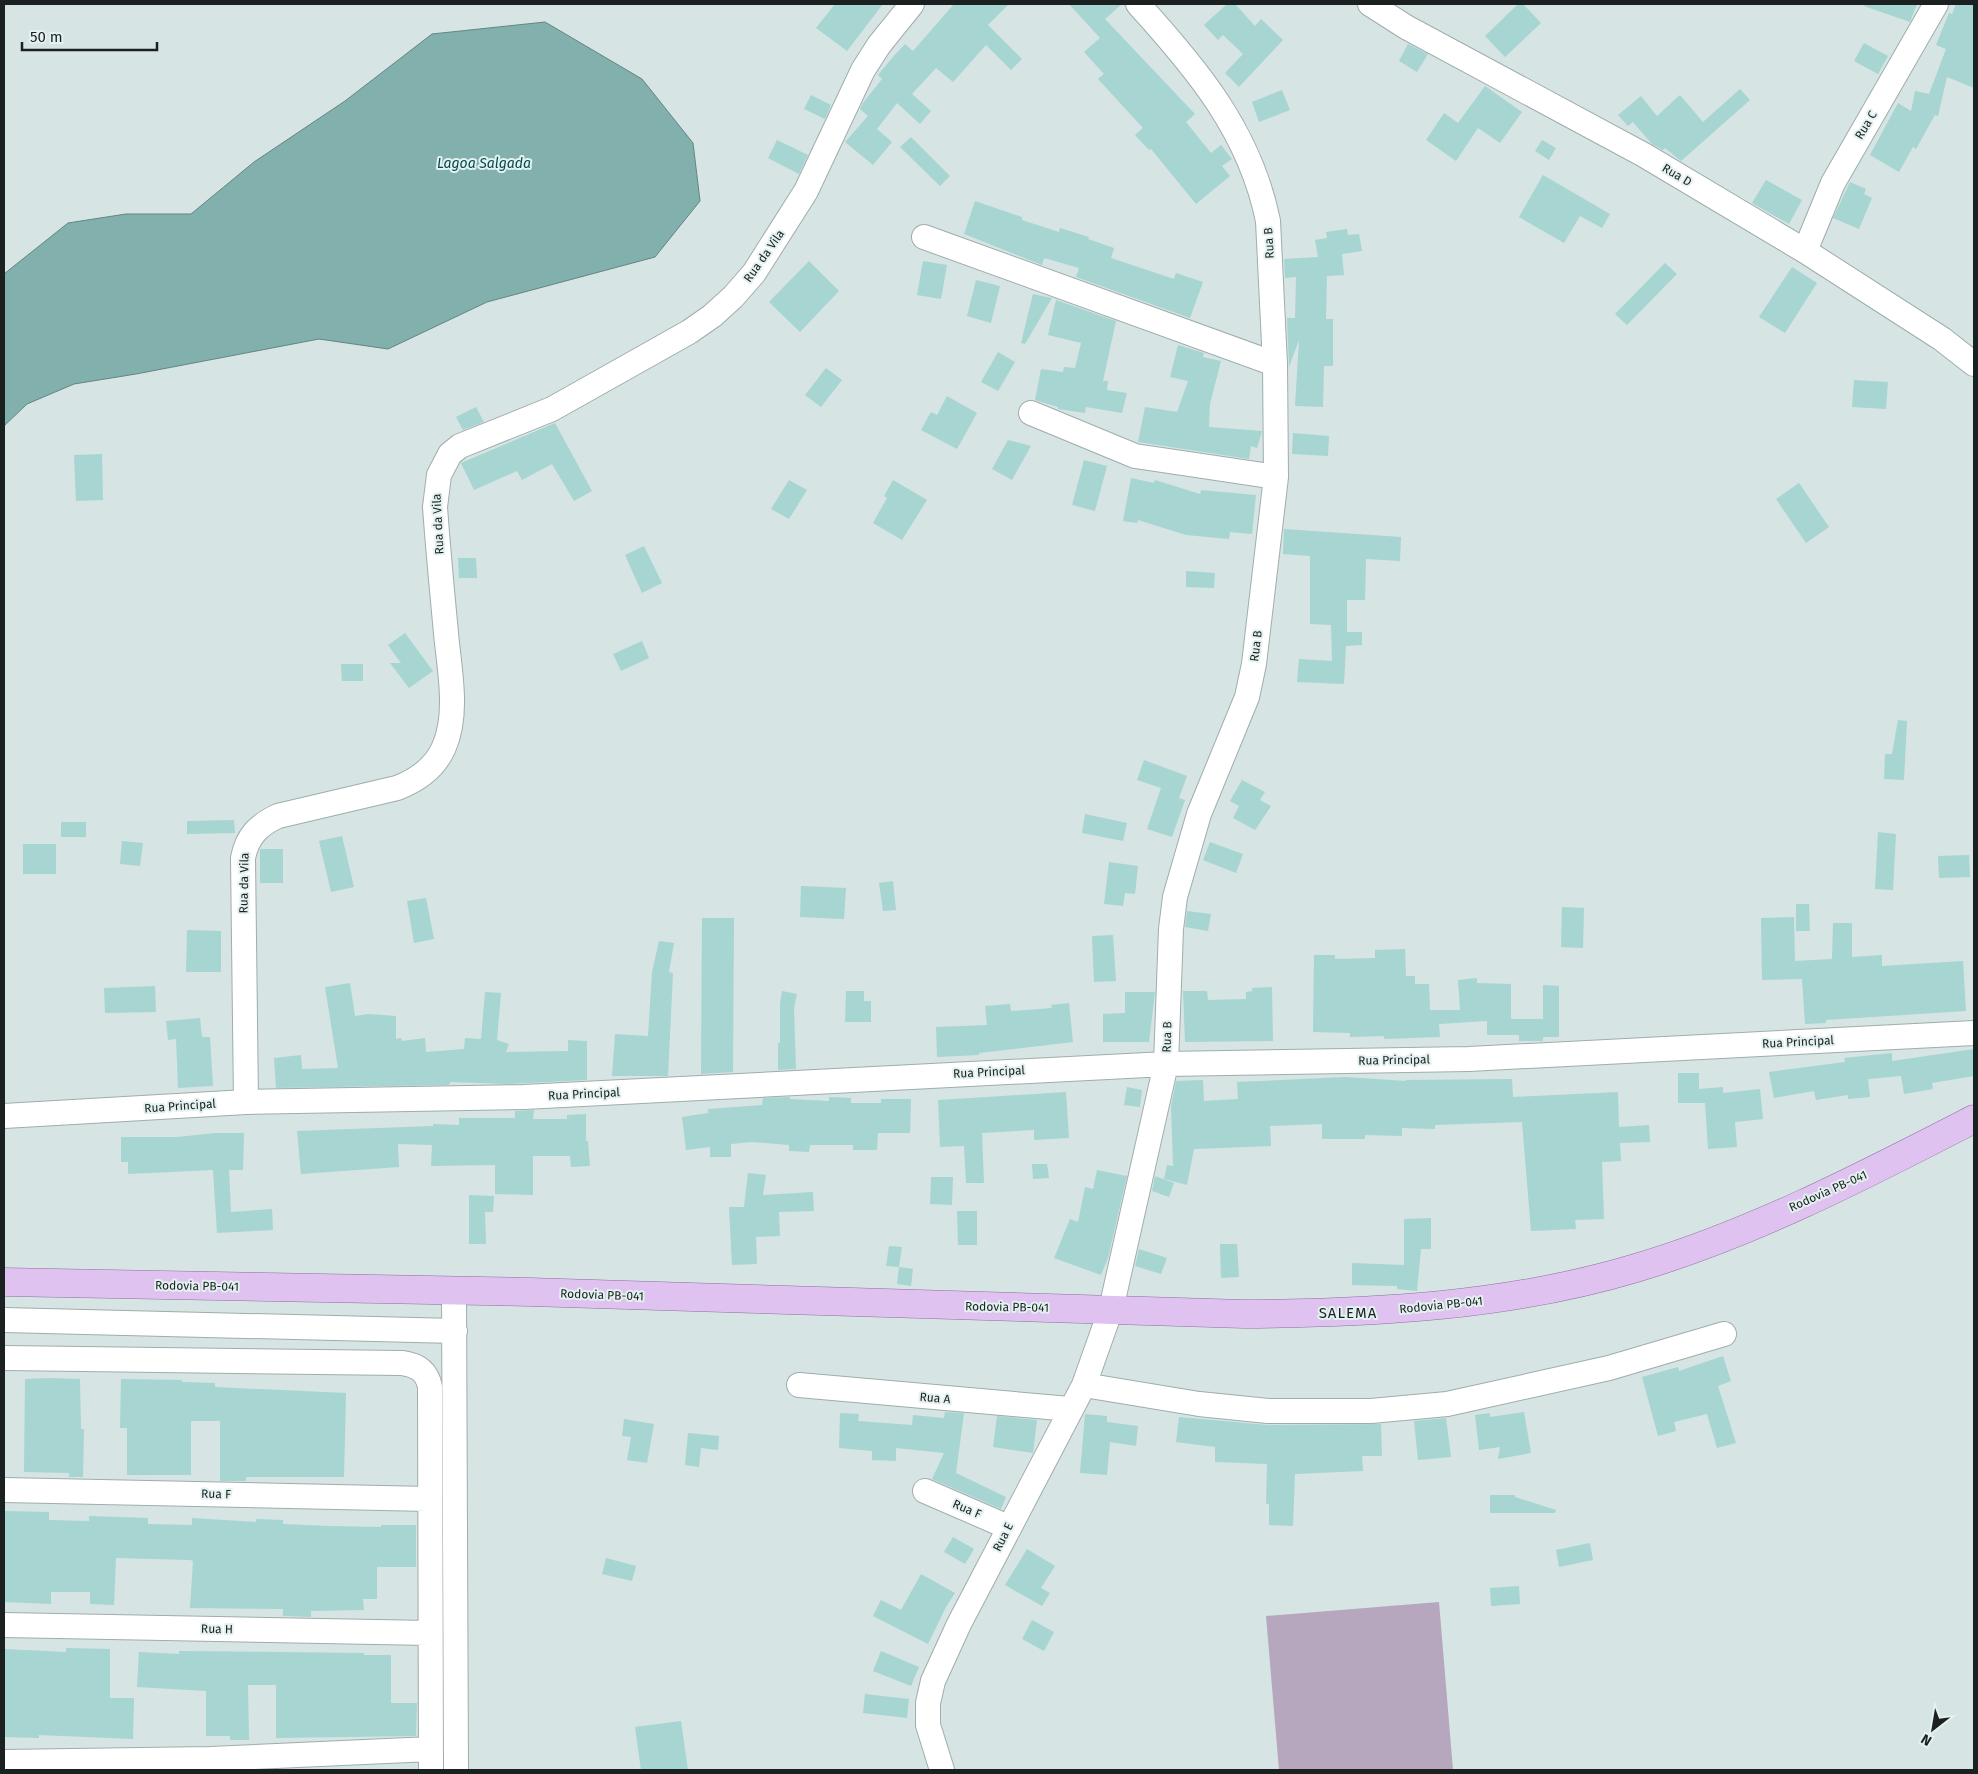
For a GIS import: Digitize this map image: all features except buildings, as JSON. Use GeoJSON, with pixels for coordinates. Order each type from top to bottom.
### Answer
{"type":"FeatureCollection","features":[{"type":"Feature","properties":{"kind":"main road","name":"Rodovia PB-041"},"geometry":{"type":"LineString","coordinates":[[4,1282],[454,1292],[1244,1314],[1341,1314],[1502,1298],[1572,1285],[1637,1268],[1770,1217],[1860,1178],[1974,1119]]}},
{"type":"Feature","properties":{"kind":"street","name":"Rua da Vila"},"geometry":{"type":"LineString","coordinates":[[246,1102],[243,858],[249,839],[264,823],[278,816],[397,788],[413,782],[426,773],[438,759],[445,746],[451,715],[450,685],[434,507],[436,490],[444,464],[460,446],[552,408],[689,332],[712,316],[733,297],[754,273],[806,191],[864,70],[879,45],[912,4]]}},
{"type":"Feature","properties":{"kind":"street","name":"Rua B"},"geometry":{"type":"LineString","coordinates":[[1111,1310],[1166,1064],[1171,929],[1175,897],[1199,814],[1247,697],[1254,664],[1276,476],[1275,364],[1268,221],[1256,182],[1220,104],[1181,52],[1138,4]]}},
{"type":"Feature","properties":{"kind":"street","name":"Rua D"},"geometry":{"type":"LineString","coordinates":[[1370,4],[1406,27],[1644,156],[1805,251],[1942,339],[1974,364]]}},
{"type":"Feature","properties":{"kind":"street","name":"Rua C"},"geometry":{"type":"LineString","coordinates":[[1805,251],[1834,182],[1936,4]]}},
{"type":"Feature","properties":{"kind":"street"},"geometry":{"type":"LineString","coordinates":[[924,237],[1275,364]]}},
{"type":"Feature","properties":{"kind":"street"},"geometry":{"type":"LineString","coordinates":[[1031,413],[1135,456],[1276,476]]}},
{"type":"Feature","properties":{"kind":"street","name":"Rua Principal"},"geometry":{"type":"LineString","coordinates":[[4,1116],[246,1102],[524,1098],[1166,1064],[1469,1059],[1974,1034]]}},
{"type":"Feature","properties":{"kind":"street"},"geometry":{"type":"LineString","coordinates":[[454,1292],[456,1770]]}},
{"type":"Feature","properties":{"kind":"street","name":"Rua E"},"geometry":{"type":"LineString","coordinates":[[942,1770],[928,1725],[928,1703],[941,1658],[1084,1385],[1111,1310]]}},
{"type":"Feature","properties":{"kind":"street"},"geometry":{"type":"LineString","coordinates":[[4,1320],[455,1331]]}},
{"type":"Feature","properties":{"kind":"street"},"geometry":{"type":"LineString","coordinates":[[1084,1385],[1199,1404],[1268,1412],[1371,1411],[1447,1404],[1609,1368],[1724,1334]]}},
{"type":"Feature","properties":{"kind":"street"},"geometry":{"type":"LineString","coordinates":[[4,1358],[272,1360],[410,1364],[425,1373],[430,1388],[431,1759],[210,1759],[4,1762]]}},
{"type":"Feature","properties":{"kind":"street","name":"Rua A"},"geometry":{"type":"LineString","coordinates":[[799,1385],[1070,1409]]}},
{"type":"Feature","properties":{"kind":"street","name":"Rua F"},"geometry":{"type":"LineString","coordinates":[[4,1490],[429,1499]]}},
{"type":"Feature","properties":{"kind":"street","name":"Rua F"},"geometry":{"type":"LineString","coordinates":[[925,1491],[1008,1527]]}},
{"type":"Feature","properties":{"kind":"street","name":"Rua H"},"geometry":{"type":"LineString","coordinates":[[4,1625],[430,1634]]}},
{"type":"Feature","properties":{"kind":"shaded area"},"geometry":{"type":"Polygon","coordinates":[[[1439,1602],[1453,1770],[1279,1770],[1266,1616],[1439,1602]]]}},
{"type":"Feature","properties":{"kind":"water","name":"Lagoa Salgada"},"geometry":{"type":"Polygon","coordinates":[[[545,22],[642,79],[693,143],[700,201],[655,257],[487,302],[388,349],[319,339],[74,384],[27,404],[4,426],[4,274],[68,223],[126,214],[191,214],[254,162],[345,101],[432,34],[545,22]]]}},
{"type":"Feature","properties":{"kind":"district","name":"SALEMA"},"geometry":{"type":"Point","coordinates":[1348,1313]}}]}
